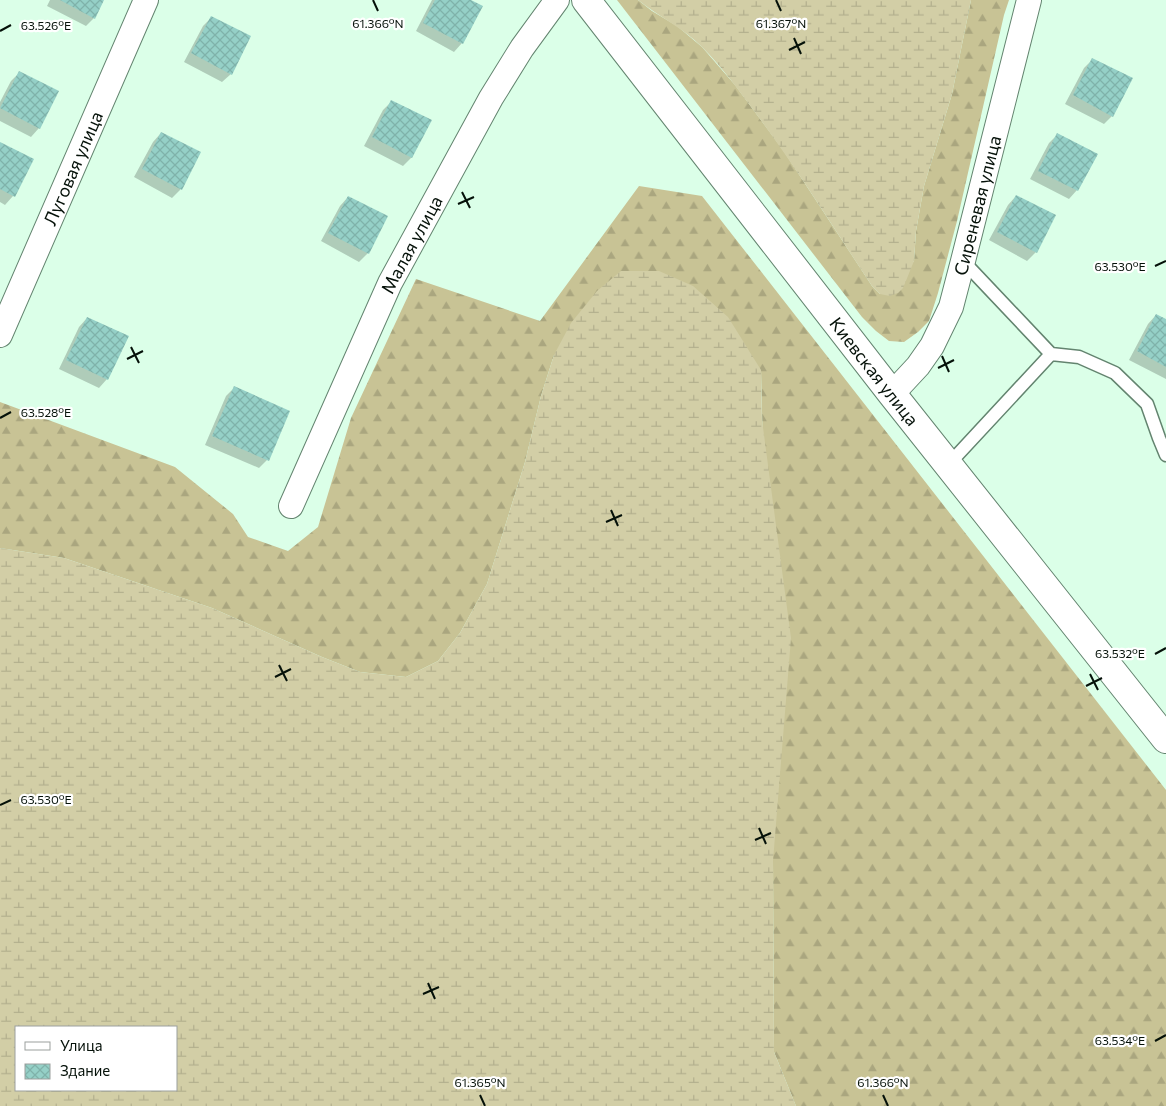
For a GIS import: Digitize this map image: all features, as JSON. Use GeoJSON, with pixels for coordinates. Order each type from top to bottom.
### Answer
{"type":"FeatureCollection","features":[{"type":"Feature","properties":{"kind":"main road","name":"Киевская улица"},"geometry":{"type":"LineString","coordinates":[[586,0],[892,394],[1166,739]]}},
{"type":"Feature","properties":{"kind":"street","name":"Луговая улица"},"geometry":{"type":"LineString","coordinates":[[0,335],[146,0]]}},
{"type":"Feature","properties":{"kind":"street","name":"Малая улица"},"geometry":{"type":"LineString","coordinates":[[292,506],[390,283],[490,98],[522,48],[557,0]]}},
{"type":"Feature","properties":{"kind":"street","name":"Сиреневая улица"},"geometry":{"type":"LineString","coordinates":[[892,394],[918,366],[932,346],[951,307],[1029,0]]}},
{"type":"Feature","properties":{"kind":"lane"},"geometry":{"type":"LineString","coordinates":[[963,261],[1051,354],[1079,357],[1115,373],[1148,404],[1166,455]]}},
{"type":"Feature","properties":{"kind":"lane"},"geometry":{"type":"LineString","coordinates":[[948,465],[1051,354]]}},
{"type":"Feature","properties":{"kind":"green space"},"geometry":{"type":"Polygon","coordinates":[[[617,0],[638,0],[677,26],[702,47],[735,85],[783,150],[872,286],[880,294],[914,261],[916,231],[924,186],[952,94],[971,0],[1009,0],[957,221],[938,293],[929,321],[918,332],[904,342],[889,341],[862,317],[617,0]]]}},
{"type":"Feature","properties":{"kind":"green space"},"geometry":{"type":"Polygon","coordinates":[[[638,0],[971,0],[952,94],[924,186],[916,231],[914,261],[903,288],[898,293],[890,296],[880,294],[872,286],[787,157],[717,63],[687,34],[638,0]]]}},
{"type":"Feature","properties":{"kind":"green space"},"geometry":{"type":"Polygon","coordinates":[[[639,186],[702,196],[1166,790],[1166,1106],[796,1106],[774,1052],[773,861],[761,370],[554,355],[541,396],[525,462],[487,584],[460,633],[438,661],[406,677],[360,672],[212,608],[64,558],[0,548],[0,402],[175,467],[233,514],[248,537],[288,551],[318,527],[351,418],[416,279],[540,321],[639,186]]]}},
{"type":"Feature","properties":{"kind":"green space"},"geometry":{"type":"Polygon","coordinates":[[[621,271],[659,271],[693,286],[728,317],[761,370],[762,420],[791,638],[773,861],[774,1052],[796,1106],[0,1106],[0,548],[64,558],[212,608],[360,672],[406,677],[438,661],[460,633],[487,584],[525,462],[541,396],[554,355],[571,323],[597,291],[621,271]]]}},
{"type":"Feature","properties":{"kind":"building"},"geometry":{"type":"Polygon","coordinates":[[[60,0],[104,0],[95,19],[60,0]]]}},
{"type":"Feature","properties":{"kind":"building"},"geometry":{"type":"Polygon","coordinates":[[[435,0],[471,0],[483,6],[463,44],[423,23],[435,0]]]}},
{"type":"Feature","properties":{"kind":"building"},"geometry":{"type":"Polygon","coordinates":[[[211,16],[251,36],[232,75],[191,53],[211,16]]]}},
{"type":"Feature","properties":{"kind":"building"},"geometry":{"type":"Polygon","coordinates":[[[1092,58],[1133,78],[1113,117],[1073,95],[1092,58]]]}},
{"type":"Feature","properties":{"kind":"building"},"geometry":{"type":"Polygon","coordinates":[[[19,71],[59,91],[40,129],[0,108],[19,71]]]}},
{"type":"Feature","properties":{"kind":"building"},"geometry":{"type":"Polygon","coordinates":[[[391,100],[432,120],[412,158],[372,137],[391,100]]]}},
{"type":"Feature","properties":{"kind":"building"},"geometry":{"type":"Polygon","coordinates":[[[161,132],[201,152],[182,190],[142,169],[161,132]]]}},
{"type":"Feature","properties":{"kind":"building"},"geometry":{"type":"Polygon","coordinates":[[[1057,133],[1098,154],[1078,191],[1038,171],[1057,133]]]}},
{"type":"Feature","properties":{"kind":"building"},"geometry":{"type":"Polygon","coordinates":[[[0,142],[34,159],[15,197],[0,189],[0,142]]]}},
{"type":"Feature","properties":{"kind":"building"},"geometry":{"type":"Polygon","coordinates":[[[1016,195],[1056,215],[1037,253],[997,232],[1016,195]]]}},
{"type":"Feature","properties":{"kind":"building"},"geometry":{"type":"Polygon","coordinates":[[[348,196],[388,216],[369,254],[328,233],[348,196]]]}},
{"type":"Feature","properties":{"kind":"building"},"geometry":{"type":"Polygon","coordinates":[[[1156,314],[1166,319],[1166,367],[1137,351],[1156,314]]]}},
{"type":"Feature","properties":{"kind":"building"},"geometry":{"type":"Polygon","coordinates":[[[87,317],[129,336],[108,380],[66,360],[87,317]]]}},
{"type":"Feature","properties":{"kind":"building"},"geometry":{"type":"Polygon","coordinates":[[[234,386],[290,411],[269,461],[212,436],[234,386]]]}}]}
